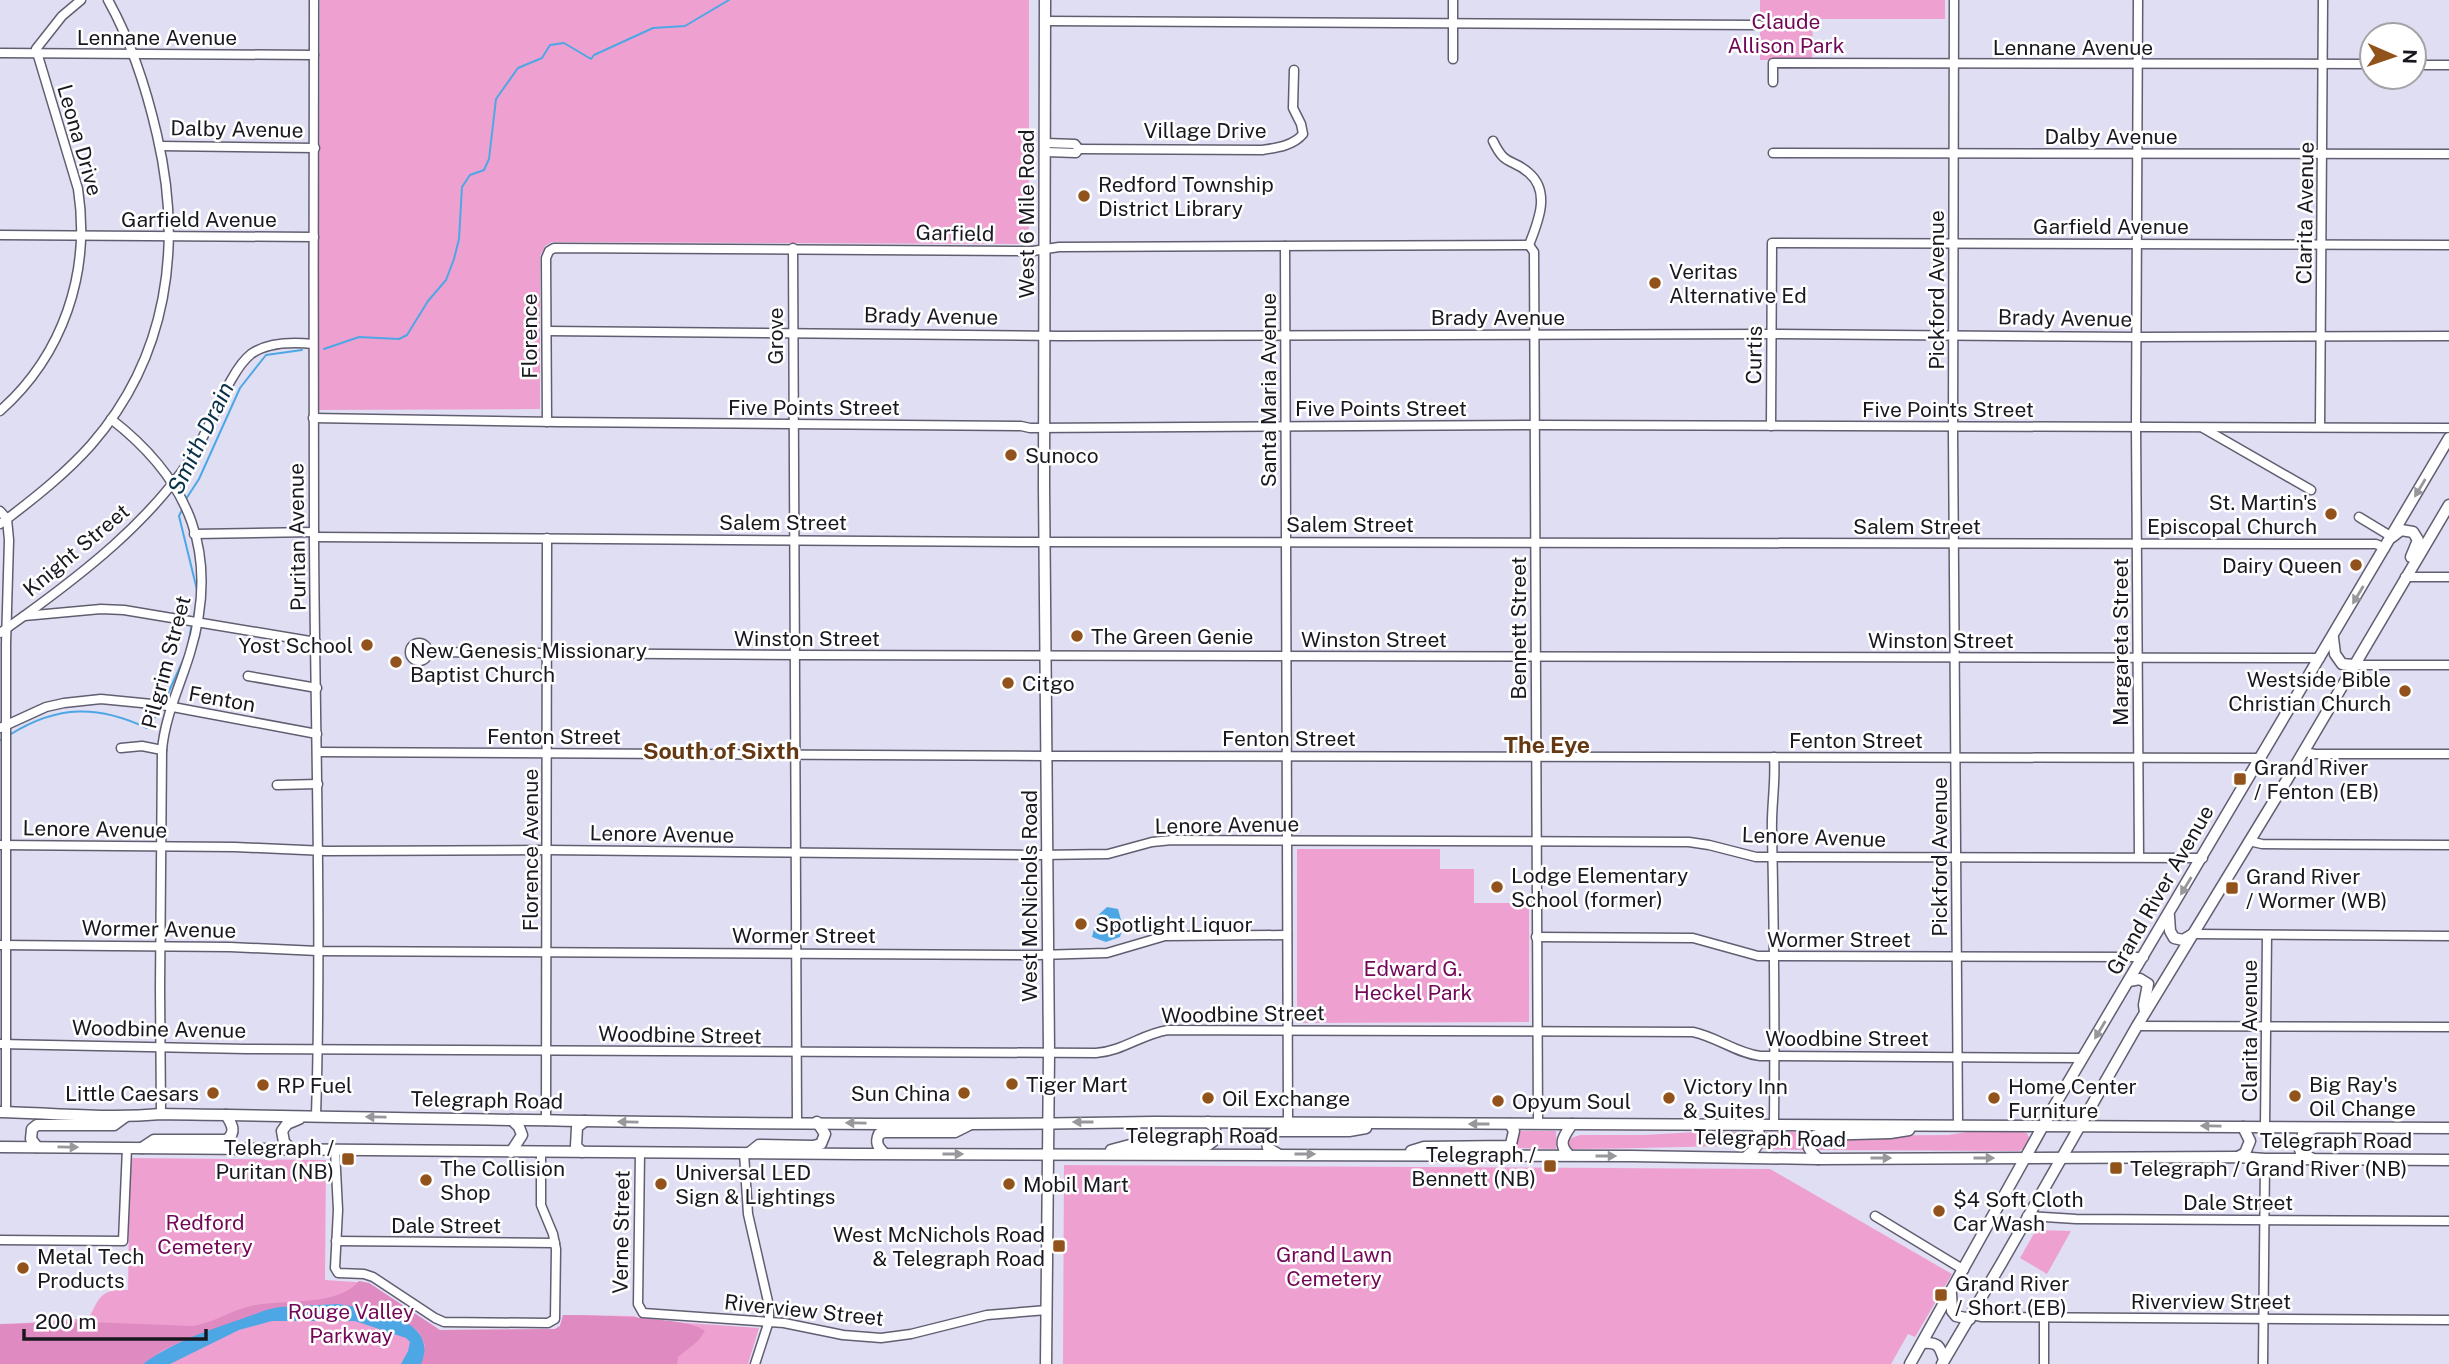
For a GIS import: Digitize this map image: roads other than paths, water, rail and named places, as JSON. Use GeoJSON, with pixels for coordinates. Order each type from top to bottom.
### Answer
{"type":"FeatureCollection","features":[{"type":"Feature","properties":{"kind":"main road","name":"West 6 Mile Road"},"geometry":{"type":"LineString","coordinates":[[1045,0],[1045,427]]}},
{"type":"Feature","properties":{"kind":"main road","name":"West McNichols Road"},"geometry":{"type":"LineString","coordinates":[[1045,427],[1049,1053],[1046,1364]]}},
{"type":"Feature","properties":{"kind":"main road","name":"Grand River Avenue"},"geometry":{"type":"LineString","coordinates":[[1910,1364],[2083,1058],[2449,439]]}},
{"type":"Feature","properties":{"kind":"main road"},"geometry":{"type":"LineString","coordinates":[[1943,1362],[2137,1026],[2304,752],[2449,505]]}},
{"type":"Feature","properties":{"kind":"main road"},"geometry":{"type":"LineString","coordinates":[[2392,537],[2406,529],[2417,536],[2417,546],[2406,566],[2405,577]]}},
{"type":"Feature","properties":{"kind":"main road"},"geometry":{"type":"LineString","coordinates":[[2333,638],[2337,659],[2342,664],[2354,665]]}},
{"type":"Feature","properties":{"kind":"main road"},"geometry":{"type":"LineString","coordinates":[[2169,915],[2170,931],[2174,938],[2183,940],[2194,934]]}},
{"type":"Feature","properties":{"kind":"main road"},"geometry":{"type":"LineString","coordinates":[[2129,981],[2140,979],[2148,984],[2144,1005],[2146,1012]]}},
{"type":"Feature","properties":{"kind":"main road","name":"Telegraph Road"},"geometry":{"type":"LineString","coordinates":[[3,1112],[126,1116],[161,1114],[546,1121],[973,1124],[1204,1122],[2449,1128]]}},
{"type":"Feature","properties":{"kind":"main road"},"geometry":{"type":"LineString","coordinates":[[142,1148],[154,1140],[226,1140],[233,1131],[233,1125],[226,1115]]}},
{"type":"Feature","properties":{"kind":"main road"},"geometry":{"type":"LineString","coordinates":[[37,1147],[31,1135],[32,1129],[37,1125],[114,1125],[126,1116]]}},
{"type":"Feature","properties":{"kind":"main road"},"geometry":{"type":"LineString","coordinates":[[291,1149],[282,1138],[284,1127],[295,1120],[313,1116]]}},
{"type":"Feature","properties":{"kind":"main road"},"geometry":{"type":"LineString","coordinates":[[511,1152],[522,1135],[512,1120]]}},
{"type":"Feature","properties":{"kind":"main road"},"geometry":{"type":"LineString","coordinates":[[582,1152],[576,1146],[576,1136],[578,1127],[585,1121]]}},
{"type":"Feature","properties":{"kind":"main road"},"geometry":{"type":"LineString","coordinates":[[746,1153],[759,1145],[821,1144],[825,1134],[817,1122]]}},
{"type":"Feature","properties":{"kind":"main road","name":"Telegraph Road"},"geometry":{"type":"LineString","coordinates":[[1090,1154],[1130,1146],[1208,1145],[1217,1138],[1214,1127],[1204,1122]]}},
{"type":"Feature","properties":{"kind":"main road","name":"Telegraph Road"},"geometry":{"type":"LineString","coordinates":[[884,1153],[876,1143],[879,1134],[884,1132],[955,1132],[973,1124]]}},
{"type":"Feature","properties":{"kind":"main road"},"geometry":{"type":"LineString","coordinates":[[1278,1154],[1267,1145],[1269,1135],[1277,1131],[1349,1131],[1391,1124]]}},
{"type":"Feature","properties":{"kind":"main road"},"geometry":{"type":"LineString","coordinates":[[1400,1155],[1423,1147],[1508,1146],[1514,1137],[1510,1124]]}},
{"type":"Feature","properties":{"kind":"main road"},"geometry":{"type":"LineString","coordinates":[[1569,1156],[1562,1144],[1572,1124]]}},
{"type":"Feature","properties":{"kind":"main road"},"geometry":{"type":"LineString","coordinates":[[1746,1157],[1757,1148],[1760,1141],[1756,1124]]}},
{"type":"Feature","properties":{"kind":"main road"},"geometry":{"type":"LineString","coordinates":[[1818,1158],[1808,1149],[1812,1137],[1817,1135],[1890,1133],[1930,1126]]}},
{"type":"Feature","properties":{"kind":"main road"},"geometry":{"type":"LineString","coordinates":[[2238,1157],[2245,1153],[2250,1142],[2243,1127]]}},
{"type":"Feature","properties":{"kind":"main road"},"geometry":{"type":"LineString","coordinates":[[2312,1159],[2301,1153],[2299,1146],[2303,1134],[2314,1128]]}},
{"type":"Feature","properties":{"kind":"main road","name":"Telegraph Road"},"geometry":{"type":"LineString","coordinates":[[0,1147],[511,1152],[1818,1158],[2238,1157],[2449,1160]]}},
{"type":"Feature","properties":{"kind":"main road"},"geometry":{"type":"LineString","coordinates":[[1951,1293],[1952,1311],[1956,1316],[1971,1317]]}},
{"type":"Feature","properties":{"kind":"main road"},"geometry":{"type":"LineString","coordinates":[[1923,1343],[1936,1343],[1943,1362]]}},
{"type":"Feature","properties":{"kind":"street"},"geometry":{"type":"LineString","coordinates":[[36,53],[38,44],[49,30],[81,0]]}},
{"type":"Feature","properties":{"kind":"street"},"geometry":{"type":"LineString","coordinates":[[3,521],[65,471],[90,446],[111,419],[137,375],[156,328],[167,281],[170,236],[168,190],[160,146],[147,91],[134,54],[108,0]]}},
{"type":"Feature","properties":{"kind":"street","name":"Puritan Avenue"},"geometry":{"type":"LineString","coordinates":[[313,1116],[318,1049],[318,752],[313,418],[314,0]]}},
{"type":"Feature","properties":{"kind":"street"},"geometry":{"type":"LineString","coordinates":[[1453,59],[1454,0]]}},
{"type":"Feature","properties":{"kind":"street","name":"Pickford Avenue"},"geometry":{"type":"LineString","coordinates":[[1954,0],[1953,334],[1958,1125]]}},
{"type":"Feature","properties":{"kind":"street","name":"Margareta Street"},"geometry":{"type":"LineString","coordinates":[[2138,0],[2136,426],[2139,857]]}},
{"type":"Feature","properties":{"kind":"street","name":"Clarita Avenue"},"geometry":{"type":"LineString","coordinates":[[2320,427],[2323,0]]}},
{"type":"Feature","properties":{"kind":"street"},"geometry":{"type":"LineString","coordinates":[[1045,21],[1759,24]]}},
{"type":"Feature","properties":{"kind":"street","name":"Lennane Avenue"},"geometry":{"type":"LineString","coordinates":[[0,53],[314,55]]}},
{"type":"Feature","properties":{"kind":"street","name":"Leona Drive"},"geometry":{"type":"LineString","coordinates":[[0,411],[40,367],[62,326],[77,279],[82,236],[81,210],[73,167],[36,53]]}},
{"type":"Feature","properties":{"kind":"street","name":"Lennane Avenue"},"geometry":{"type":"LineString","coordinates":[[1773,82],[1773,63],[2358,64]]}},
{"type":"Feature","properties":{"kind":"street"},"geometry":{"type":"LineString","coordinates":[[2428,65],[2449,65]]}},
{"type":"Feature","properties":{"kind":"street","name":"Village Drive"},"geometry":{"type":"LineString","coordinates":[[1045,148],[1076,153],[1079,149],[1278,148],[1300,139],[1303,134],[1293,108],[1294,70]]}},
{"type":"Feature","properties":{"kind":"street"},"geometry":{"type":"LineString","coordinates":[[1493,141],[1503,158],[1528,172],[1539,188],[1541,206],[1529,245]]}},
{"type":"Feature","properties":{"kind":"street","name":"Dalby Avenue"},"geometry":{"type":"LineString","coordinates":[[160,146],[315,148]]}},
{"type":"Feature","properties":{"kind":"street","name":"Dalby Avenue"},"geometry":{"type":"LineString","coordinates":[[1773,153],[2449,154]]}},
{"type":"Feature","properties":{"kind":"street","name":"Garfield Avenue"},"geometry":{"type":"LineString","coordinates":[[0,235],[314,237]]}},
{"type":"Feature","properties":{"kind":"street","name":"Garfield Avenue"},"geometry":{"type":"LineString","coordinates":[[1772,243],[2449,245]]}},
{"type":"Feature","properties":{"kind":"street","name":"Curtis"},"geometry":{"type":"LineString","coordinates":[[1771,426],[1772,243]]}},
{"type":"Feature","properties":{"kind":"street","name":"Garfield"},"geometry":{"type":"LineString","coordinates":[[549,251],[558,247],[1045,250],[1059,247],[1529,245]]}},
{"type":"Feature","properties":{"kind":"street","name":"Bennett Street"},"geometry":{"type":"LineString","coordinates":[[1529,245],[1534,252],[1538,1124]]}},
{"type":"Feature","properties":{"kind":"street","name":"Santa Maria Avenue"},"geometry":{"type":"LineString","coordinates":[[1285,246],[1288,1123]]}},
{"type":"Feature","properties":{"kind":"street","name":"Grove"},"geometry":{"type":"LineString","coordinates":[[793,248],[797,1122]]}},
{"type":"Feature","properties":{"kind":"street","name":"Florence"},"geometry":{"type":"LineString","coordinates":[[547,422],[546,258],[549,251]]}},
{"type":"Feature","properties":{"kind":"street","name":"Brady Avenue"},"geometry":{"type":"LineString","coordinates":[[547,331],[1046,336],[2449,336]]}},
{"type":"Feature","properties":{"kind":"street","name":"Knight Street"},"geometry":{"type":"LineString","coordinates":[[4,631],[114,545],[142,519],[173,484],[198,448],[234,374],[246,359],[269,346],[313,344]]}},
{"type":"Feature","properties":{"kind":"street","name":"Five Points Street"},"geometry":{"type":"LineString","coordinates":[[313,418],[1045,427],[1534,425],[2449,428]]}},
{"type":"Feature","properties":{"kind":"street","name":"Pilgrim Street"},"geometry":{"type":"LineString","coordinates":[[111,419],[144,447],[173,484],[186,507],[203,579],[198,623],[172,707],[162,750],[161,1114]]}},
{"type":"Feature","properties":{"kind":"street"},"geometry":{"type":"LineString","coordinates":[[2201,426],[2311,490]]}},
{"type":"Feature","properties":{"kind":"street"},"geometry":{"type":"LineString","coordinates":[[0,511],[9,540],[3,726],[3,1112]]}},
{"type":"Feature","properties":{"kind":"street"},"geometry":{"type":"LineString","coordinates":[[2359,517],[2392,537]]}},
{"type":"Feature","properties":{"kind":"street","name":"Salem Street"},"geometry":{"type":"LineString","coordinates":[[194,534],[793,540],[2376,544],[2385,548]]}},
{"type":"Feature","properties":{"kind":"street","name":"Florence Avenue"},"geometry":{"type":"LineString","coordinates":[[546,1121],[547,538]]}},
{"type":"Feature","properties":{"kind":"street"},"geometry":{"type":"LineString","coordinates":[[2405,577],[2449,577]]}},
{"type":"Feature","properties":{"kind":"street"},"geometry":{"type":"LineString","coordinates":[[24,616],[101,609],[124,610],[316,642]]}},
{"type":"Feature","properties":{"kind":"street","name":"Winston Street"},"geometry":{"type":"LineString","coordinates":[[428,652],[2320,659]]}},
{"type":"Feature","properties":{"kind":"street"},"geometry":{"type":"LineString","coordinates":[[2354,665],[2449,665]]}},
{"type":"Feature","properties":{"kind":"street"},"geometry":{"type":"LineString","coordinates":[[248,676],[317,688]]}},
{"type":"Feature","properties":{"kind":"street","name":"Fenton"},"geometry":{"type":"LineString","coordinates":[[3,726],[46,707],[82,700],[120,700],[317,734]]}},
{"type":"Feature","properties":{"kind":"street"},"geometry":{"type":"LineString","coordinates":[[121,748],[137,746],[162,750]]}},
{"type":"Feature","properties":{"kind":"street","name":"Fenton Street"},"geometry":{"type":"LineString","coordinates":[[318,752],[2261,758]]}},
{"type":"Feature","properties":{"kind":"street"},"geometry":{"type":"LineString","coordinates":[[2304,752],[2449,754]]}},
{"type":"Feature","properties":{"kind":"street"},"geometry":{"type":"LineString","coordinates":[[1774,757],[1774,1124]]}},
{"type":"Feature","properties":{"kind":"street"},"geometry":{"type":"LineString","coordinates":[[276,785],[318,784]]}},
{"type":"Feature","properties":{"kind":"street","name":"Lenore Avenue"},"geometry":{"type":"LineString","coordinates":[[3,845],[1048,855],[1108,854],[1164,840],[1689,842],[1746,856],[1773,857],[2203,858]]}},
{"type":"Feature","properties":{"kind":"street"},"geometry":{"type":"LineString","coordinates":[[2249,841],[2262,844],[2449,845]]}},
{"type":"Feature","properties":{"kind":"street"},"geometry":{"type":"LineString","coordinates":[[2194,934],[2449,936]]}},
{"type":"Feature","properties":{"kind":"street","name":"Wormer Street"},"geometry":{"type":"LineString","coordinates":[[318,951],[1048,955],[1107,953],[1165,936],[1287,935]]}},
{"type":"Feature","properties":{"kind":"street","name":"Clarita Avenue"},"geometry":{"type":"LineString","coordinates":[[2265,1127],[2267,935]]}},
{"type":"Feature","properties":{"kind":"street","name":"Wormer Street"},"geometry":{"type":"LineString","coordinates":[[1536,937],[1693,937],[1746,955],[1774,956],[2144,957]]}},
{"type":"Feature","properties":{"kind":"street","name":"Wormer Avenue"},"geometry":{"type":"LineString","coordinates":[[3,945],[318,951]]}},
{"type":"Feature","properties":{"kind":"street"},"geometry":{"type":"LineString","coordinates":[[2137,1026],[2449,1027]]}},
{"type":"Feature","properties":{"kind":"street","name":"Woodbine Street"},"geometry":{"type":"LineString","coordinates":[[318,1049],[1049,1053],[1108,1052],[1148,1034],[1168,1030],[1537,1031],[1693,1032],[1714,1037],[1747,1054],[1775,1056],[2083,1058]]}},
{"type":"Feature","properties":{"kind":"street","name":"Woodbine Avenue"},"geometry":{"type":"LineString","coordinates":[[3,1044],[318,1049]]}},
{"type":"Feature","properties":{"kind":"street"},"geometry":{"type":"LineString","coordinates":[[0,1240],[123,1241],[127,1148]]}},
{"type":"Feature","properties":{"kind":"street"},"geometry":{"type":"LineString","coordinates":[[335,1150],[338,1210],[335,1271],[373,1277],[444,1322],[548,1323],[554,1321],[555,1243],[541,1205],[541,1152]]}},
{"type":"Feature","properties":{"kind":"street","name":"Verne Street"},"geometry":{"type":"LineString","coordinates":[[640,1152],[640,1312]]}},
{"type":"Feature","properties":{"kind":"street"},"geometry":{"type":"LineString","coordinates":[[746,1153],[748,1214],[767,1291],[769,1321],[755,1364]]}},
{"type":"Feature","properties":{"kind":"street"},"geometry":{"type":"LineString","coordinates":[[2263,1364],[2265,1159]]}},
{"type":"Feature","properties":{"kind":"street"},"geometry":{"type":"LineString","coordinates":[[1875,1216],[1964,1270]]}},
{"type":"Feature","properties":{"kind":"street","name":"Dale Street"},"geometry":{"type":"LineString","coordinates":[[2027,1216],[2449,1221]]}},
{"type":"Feature","properties":{"kind":"street","name":"Dale Street"},"geometry":{"type":"LineString","coordinates":[[336,1241],[555,1243]]}},
{"type":"Feature","properties":{"kind":"street","name":"Riverview Street"},"geometry":{"type":"LineString","coordinates":[[640,1312],[769,1321],[843,1335],[881,1338],[911,1334],[987,1315],[1047,1310]]}},
{"type":"Feature","properties":{"kind":"street","name":"Riverview Street"},"geometry":{"type":"LineString","coordinates":[[1971,1317],[2449,1320]]}},
{"type":"Feature","properties":{"kind":"street"},"geometry":{"type":"LineString","coordinates":[[2044,1317],[2044,1364]]}},
{"type":"Feature","properties":{"kind":"water"},"geometry":{"type":"Polygon","coordinates":[[[1107,907],[1118,909],[1123,927],[1120,937],[1106,942],[1092,937],[1094,919],[1107,907]]]}},
{"type":"Feature","properties":{"kind":"water"},"geometry":{"type":"Polygon","coordinates":[[[338,1304],[383,1313],[412,1326],[421,1336],[424,1348],[421,1364],[401,1364],[410,1342],[406,1338],[355,1321],[272,1321],[239,1330],[170,1364],[143,1364],[187,1339],[266,1310],[338,1304]]]}},
{"type":"Feature","properties":{"kind":"waterway","name":"Smith Drain"},"geometry":{"type":"LineString","coordinates":[[324,349],[359,337],[399,339],[407,335],[428,301],[446,280],[459,239],[462,187],[470,175],[484,170],[489,159],[496,99],[518,68],[542,58],[550,45],[564,43],[591,59],[594,55],[653,28],[685,26],[729,0]]}},
{"type":"Feature","properties":{"kind":"waterway","name":"Smith Drain"},"geometry":{"type":"LineString","coordinates":[[186,499],[199,479],[240,388],[266,355],[302,350]]}},
{"type":"Feature","properties":{"kind":"waterway","name":"Smith Drain"},"geometry":{"type":"LineString","coordinates":[[183,508],[179,516],[197,590]]}},
{"type":"Feature","properties":{"kind":"waterway","name":"Smith Drain"},"geometry":{"type":"LineString","coordinates":[[194,616],[196,606]]}},
{"type":"Feature","properties":{"kind":"waterway","name":"Smith Drain"},"geometry":{"type":"LineString","coordinates":[[189,641],[191,628]]}},
{"type":"Feature","properties":{"kind":"waterway","name":"Smith Drain"},"geometry":{"type":"LineString","coordinates":[[164,702],[185,656]]}},
{"type":"Feature","properties":{"kind":"waterway","name":"Smith Drain"},"geometry":{"type":"LineString","coordinates":[[11,734],[45,718],[78,712],[112,715],[147,728],[161,709]]}},
{"type":"Feature","properties":{"kind":"place","name":"Redford Township District Library"},"geometry":{"type":"Point","coordinates":[1084,196]}},
{"type":"Feature","properties":{"kind":"place","name":"Veritas Alternative Ed"},"geometry":{"type":"Point","coordinates":[1655,283]}},
{"type":"Feature","properties":{"kind":"place","name":"Sunoco"},"geometry":{"type":"Point","coordinates":[1011,455]}},
{"type":"Feature","properties":{"kind":"place","name":"St. Martin's Episcopal Church"},"geometry":{"type":"Point","coordinates":[2331,514]}},
{"type":"Feature","properties":{"kind":"place","name":"Dairy Queen"},"geometry":{"type":"Point","coordinates":[2356,565]}},
{"type":"Feature","properties":{"kind":"place","name":"The Green Genie"},"geometry":{"type":"Point","coordinates":[1077,636]}},
{"type":"Feature","properties":{"kind":"place","name":"Yost School"},"geometry":{"type":"Point","coordinates":[367,645]}},
{"type":"Feature","properties":{"kind":"place","name":"New Genesis Missionary Baptist Church"},"geometry":{"type":"Point","coordinates":[396,662]}},
{"type":"Feature","properties":{"kind":"place","name":"Citgo"},"geometry":{"type":"Point","coordinates":[1008,683]}},
{"type":"Feature","properties":{"kind":"place","name":"Westside Bible Christian Church"},"geometry":{"type":"Point","coordinates":[2405,691]}},
{"type":"Feature","properties":{"kind":"place","name":"Grand River / Fenton (EB)"},"geometry":{"type":"Point","coordinates":[2240,779]}},
{"type":"Feature","properties":{"kind":"place","name":"Lodge Elementary School (former)"},"geometry":{"type":"Point","coordinates":[1497,887]}},
{"type":"Feature","properties":{"kind":"place","name":"Grand River / Wormer (WB)"},"geometry":{"type":"Point","coordinates":[2232,888]}},
{"type":"Feature","properties":{"kind":"place","name":"Spotlight Liquor"},"geometry":{"type":"Point","coordinates":[1081,924]}},
{"type":"Feature","properties":{"kind":"place","name":"Tiger Mart"},"geometry":{"type":"Point","coordinates":[1012,1084]}},
{"type":"Feature","properties":{"kind":"place","name":"RP Fuel"},"geometry":{"type":"Point","coordinates":[263,1085]}},
{"type":"Feature","properties":{"kind":"place","name":"Little Caesars"},"geometry":{"type":"Point","coordinates":[213,1093]}},
{"type":"Feature","properties":{"kind":"place","name":"Sun China"},"geometry":{"type":"Point","coordinates":[964,1093]}},
{"type":"Feature","properties":{"kind":"place","name":"Big Ray's Oil Change"},"geometry":{"type":"Point","coordinates":[2295,1096]}},
{"type":"Feature","properties":{"kind":"place","name":"Oil Exchange"},"geometry":{"type":"Point","coordinates":[1208,1098]}},
{"type":"Feature","properties":{"kind":"place","name":"Victory Inn & Suites"},"geometry":{"type":"Point","coordinates":[1669,1098]}},
{"type":"Feature","properties":{"kind":"place","name":"Home Center Furniture"},"geometry":{"type":"Point","coordinates":[1994,1098]}},
{"type":"Feature","properties":{"kind":"place","name":"Opyum Soul"},"geometry":{"type":"Point","coordinates":[1498,1101]}},
{"type":"Feature","properties":{"kind":"place","name":"Telegraph / Puritan (NB)"},"geometry":{"type":"Point","coordinates":[348,1159]}},
{"type":"Feature","properties":{"kind":"place","name":"Telegraph / Bennett (NB)"},"geometry":{"type":"Point","coordinates":[1550,1166]}},
{"type":"Feature","properties":{"kind":"place","name":"Telegraph / Grand River (NB)"},"geometry":{"type":"Point","coordinates":[2116,1168]}},
{"type":"Feature","properties":{"kind":"place","name":"The Collision Shop"},"geometry":{"type":"Point","coordinates":[426,1180]}},
{"type":"Feature","properties":{"kind":"place","name":"Universal LED Sign & Lightings"},"geometry":{"type":"Point","coordinates":[661,1184]}},
{"type":"Feature","properties":{"kind":"place","name":"Mobil Mart"},"geometry":{"type":"Point","coordinates":[1009,1184]}},
{"type":"Feature","properties":{"kind":"place","name":"$4 Soft Cloth Car Wash"},"geometry":{"type":"Point","coordinates":[1939,1211]}},
{"type":"Feature","properties":{"kind":"place","name":"West McNichols Road & Telegraph Road"},"geometry":{"type":"Point","coordinates":[1059,1246]}},
{"type":"Feature","properties":{"kind":"place","name":"Metal Tech Products"},"geometry":{"type":"Point","coordinates":[23,1268]}},
{"type":"Feature","properties":{"kind":"place","name":"Grand River / Short (EB)"},"geometry":{"type":"Point","coordinates":[1941,1295]}},
{"type":"Feature","properties":{"kind":"district","name":"The Eye"},"geometry":{"type":"Point","coordinates":[1547,744]}},
{"type":"Feature","properties":{"kind":"district","name":"South of Sixth"},"geometry":{"type":"Point","coordinates":[721,750]}},
{"type":"Feature","properties":{"kind":"park label","name":"Claude Allison Park"},"geometry":{"type":"Point","coordinates":[1786,33]}},
{"type":"Feature","properties":{"kind":"park label","name":"Edward G. Heckel Park"},"geometry":{"type":"Point","coordinates":[1413,980]}},
{"type":"Feature","properties":{"kind":"park label","name":"Redford Cemetery"},"geometry":{"type":"Point","coordinates":[205,1234]}},
{"type":"Feature","properties":{"kind":"park label","name":"Grand Lawn Cemetery"},"geometry":{"type":"Point","coordinates":[1334,1266]}},
{"type":"Feature","properties":{"kind":"park label","name":"Rouge Valley Parkway"},"geometry":{"type":"Point","coordinates":[351,1323]}}]}
